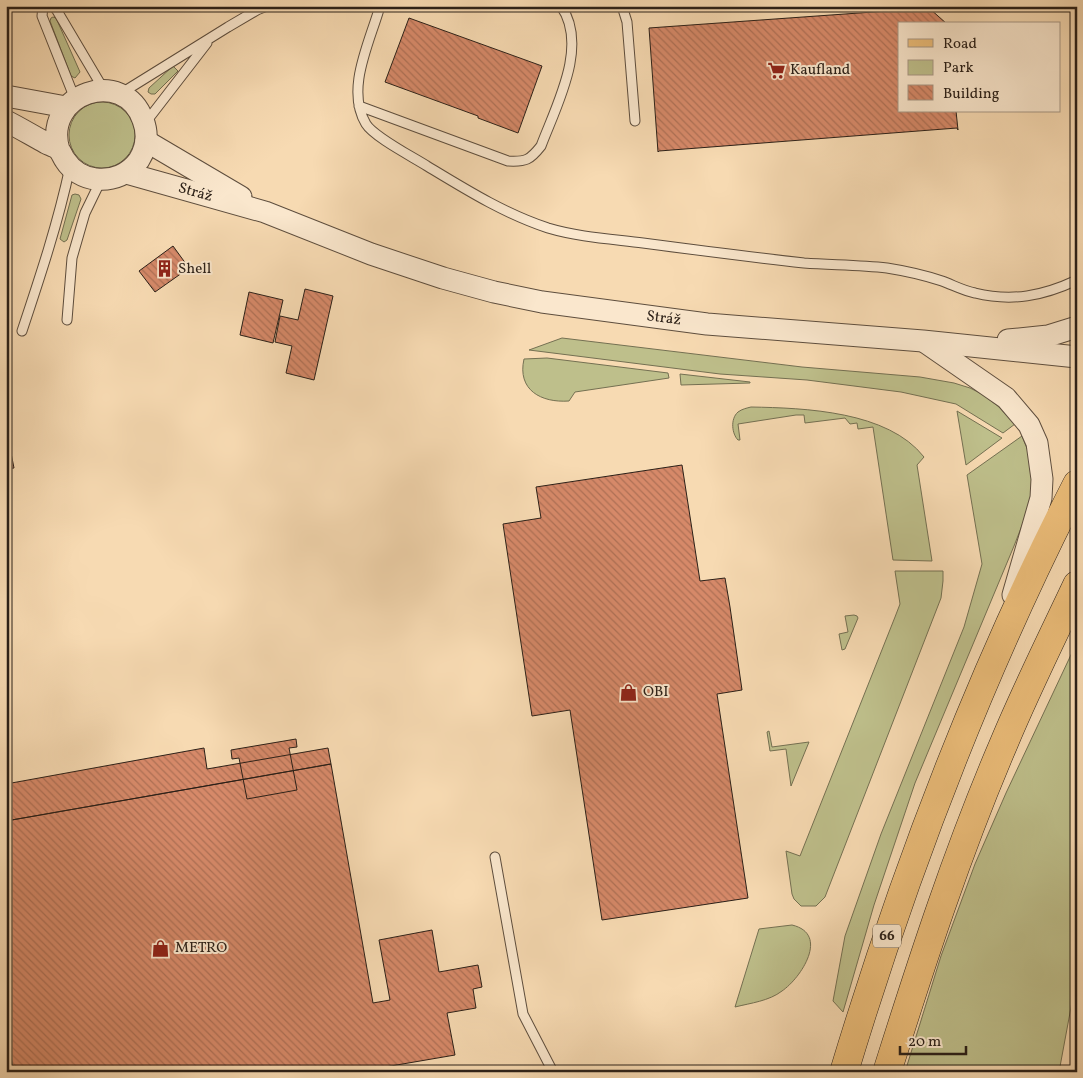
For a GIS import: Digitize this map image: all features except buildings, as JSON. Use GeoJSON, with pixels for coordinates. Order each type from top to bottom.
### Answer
{"type":"FeatureCollection","features":[{"type":"Feature","properties":{"kind":"main road","name":"66"},"geometry":{"type":"LineString","coordinates":[[844,1072],[900,896],[935,803],[993,662],[1059,518],[1077,484]]}},
{"type":"Feature","properties":{"kind":"main road"},"geometry":{"type":"LineString","coordinates":[[887,1072],[941,909],[975,816],[1004,743],[1077,585]]}},
{"type":"Feature","properties":{"kind":"street"},"geometry":{"type":"LineString","coordinates":[[64,158],[57,139],[60,117],[71,103],[89,92],[112,92]]}},
{"type":"Feature","properties":{"kind":"street","name":"Stráž"},"geometry":{"type":"LineString","coordinates":[[112,92],[136,106],[145,132],[265,212]]}},
{"type":"Feature","properties":{"kind":"street"},"geometry":{"type":"LineString","coordinates":[[6,96],[71,103]]}},
{"type":"Feature","properties":{"kind":"street"},"geometry":{"type":"LineString","coordinates":[[6,121],[64,158],[81,175],[101,180],[114,178],[126,173],[138,161],[143,152],[145,132]]}},
{"type":"Feature","properties":{"kind":"street","name":"Stráž"},"geometry":{"type":"LineString","coordinates":[[126,173],[265,212],[371,254],[443,278],[494,292],[542,302],[707,324],[923,341],[1077,357]]}},
{"type":"Feature","properties":{"kind":"street"},"geometry":{"type":"LineString","coordinates":[[923,341],[1032,339],[1077,327]]}},
{"type":"Feature","properties":{"kind":"street"},"geometry":{"type":"LineString","coordinates":[[923,341],[1006,398],[1029,425],[1037,443],[1042,479],[1041,498],[993,662]]}},
{"type":"Feature","properties":{"kind":"lane"},"geometry":{"type":"LineString","coordinates":[[43,6],[42,16],[71,103]]}},
{"type":"Feature","properties":{"kind":"lane"},"geometry":{"type":"LineString","coordinates":[[52,6],[56,9],[112,92],[267,6]]}},
{"type":"Feature","properties":{"kind":"lane"},"geometry":{"type":"LineString","coordinates":[[380,6],[358,76],[358,106],[367,126],[390,144],[495,205],[522,218],[548,228],[584,236],[698,252],[807,263],[886,268],[916,273],[974,293],[1005,298],[1032,296],[1062,287],[1077,280]]}},
{"type":"Feature","properties":{"kind":"lane"},"geometry":{"type":"LineString","coordinates":[[358,106],[508,161],[524,162],[534,155],[541,146],[571,62],[572,38],[570,24],[562,6]]}},
{"type":"Feature","properties":{"kind":"lane"},"geometry":{"type":"LineString","coordinates":[[622,6],[626,22],[635,122]]}},
{"type":"Feature","properties":{"kind":"lane"},"geometry":{"type":"LineString","coordinates":[[145,132],[212,37]]}},
{"type":"Feature","properties":{"kind":"lane"},"geometry":{"type":"LineString","coordinates":[[22,331],[44,265],[63,198],[64,158]]}},
{"type":"Feature","properties":{"kind":"lane"},"geometry":{"type":"LineString","coordinates":[[67,320],[72,258],[85,213],[101,180]]}},
{"type":"Feature","properties":{"kind":"lane"},"geometry":{"type":"LineString","coordinates":[[495,857],[523,1014],[553,1072]]}},
{"type":"Feature","properties":{"kind":"green space"},"geometry":{"type":"Polygon","coordinates":[[[53,17],[56,18],[80,72],[75,78],[71,76],[50,21],[53,17]]]}},
{"type":"Feature","properties":{"kind":"green space"},"geometry":{"type":"Polygon","coordinates":[[[173,66],[178,71],[155,94],[148,92],[149,88],[173,66]]]}},
{"type":"Feature","properties":{"kind":"green space"},"geometry":{"type":"Polygon","coordinates":[[[102,102],[115,105],[125,112],[132,122],[135,135],[132,148],[125,158],[115,165],[102,168],[89,165],[79,158],[72,148],[69,135],[72,122],[79,112],[89,105],[102,102]]]}},
{"type":"Feature","properties":{"kind":"green space"},"geometry":{"type":"Polygon","coordinates":[[[72,195],[79,195],[81,199],[67,240],[64,242],[60,239],[72,195]]]}},
{"type":"Feature","properties":{"kind":"green space"},"geometry":{"type":"Polygon","coordinates":[[[562,338],[802,367],[920,377],[954,383],[982,394],[999,407],[1015,424],[1003,433],[956,404],[901,392],[807,380],[720,374],[529,350],[562,338]]]}},
{"type":"Feature","properties":{"kind":"green space"},"geometry":{"type":"Polygon","coordinates":[[[547,358],[668,373],[669,378],[575,392],[569,401],[549,400],[533,392],[524,379],[523,370],[524,359],[547,358]]]}},
{"type":"Feature","properties":{"kind":"green space"},"geometry":{"type":"Polygon","coordinates":[[[680,374],[750,382],[750,383],[681,385],[680,374]]]}},
{"type":"Feature","properties":{"kind":"green space"},"geometry":{"type":"Polygon","coordinates":[[[751,407],[820,411],[844,415],[868,421],[889,430],[908,442],[924,457],[917,465],[932,561],[893,560],[873,427],[858,429],[857,423],[850,424],[845,418],[805,423],[804,415],[796,415],[738,424],[740,440],[738,440],[733,430],[735,415],[751,407]]]}},
{"type":"Feature","properties":{"kind":"green space"},"geometry":{"type":"Polygon","coordinates":[[[957,411],[1002,438],[966,465],[957,411]]]}},
{"type":"Feature","properties":{"kind":"green space"},"geometry":{"type":"Polygon","coordinates":[[[1022,436],[1028,451],[1032,482],[1030,505],[915,783],[874,905],[843,1012],[833,1001],[845,936],[881,834],[964,627],[982,564],[967,475],[1022,436]]]}},
{"type":"Feature","properties":{"kind":"green space"},"geometry":{"type":"Polygon","coordinates":[[[895,571],[943,571],[941,598],[825,897],[816,906],[801,906],[792,894],[786,851],[800,856],[895,617],[900,604],[895,571]]]}},
{"type":"Feature","properties":{"kind":"green space"},"geometry":{"type":"Polygon","coordinates":[[[854,615],[858,618],[845,649],[842,650],[839,634],[848,632],[845,616],[854,615]]]}},
{"type":"Feature","properties":{"kind":"green space"},"geometry":{"type":"Polygon","coordinates":[[[1077,642],[1077,975],[1059,1072],[905,1072],[941,956],[975,864],[1077,642]]]}},
{"type":"Feature","properties":{"kind":"green space"},"geometry":{"type":"Polygon","coordinates":[[[769,731],[772,747],[809,742],[791,786],[786,749],[770,751],[767,732],[769,731]]]}},
{"type":"Feature","properties":{"kind":"green space"},"geometry":{"type":"Polygon","coordinates":[[[792,925],[803,930],[809,937],[811,946],[804,967],[782,991],[760,1001],[735,1007],[759,929],[792,925]]]}},
{"type":"Feature","properties":{"kind":"place","name":"Kaufland"},"geometry":{"type":"Point","coordinates":[776,70]}},
{"type":"Feature","properties":{"kind":"place","name":"Shell"},"geometry":{"type":"Point","coordinates":[164,269]}},
{"type":"Feature","properties":{"kind":"place","name":"OBI"},"geometry":{"type":"Point","coordinates":[629,692]}},
{"type":"Feature","properties":{"kind":"place","name":"METRO"},"geometry":{"type":"Point","coordinates":[161,948]}}]}
